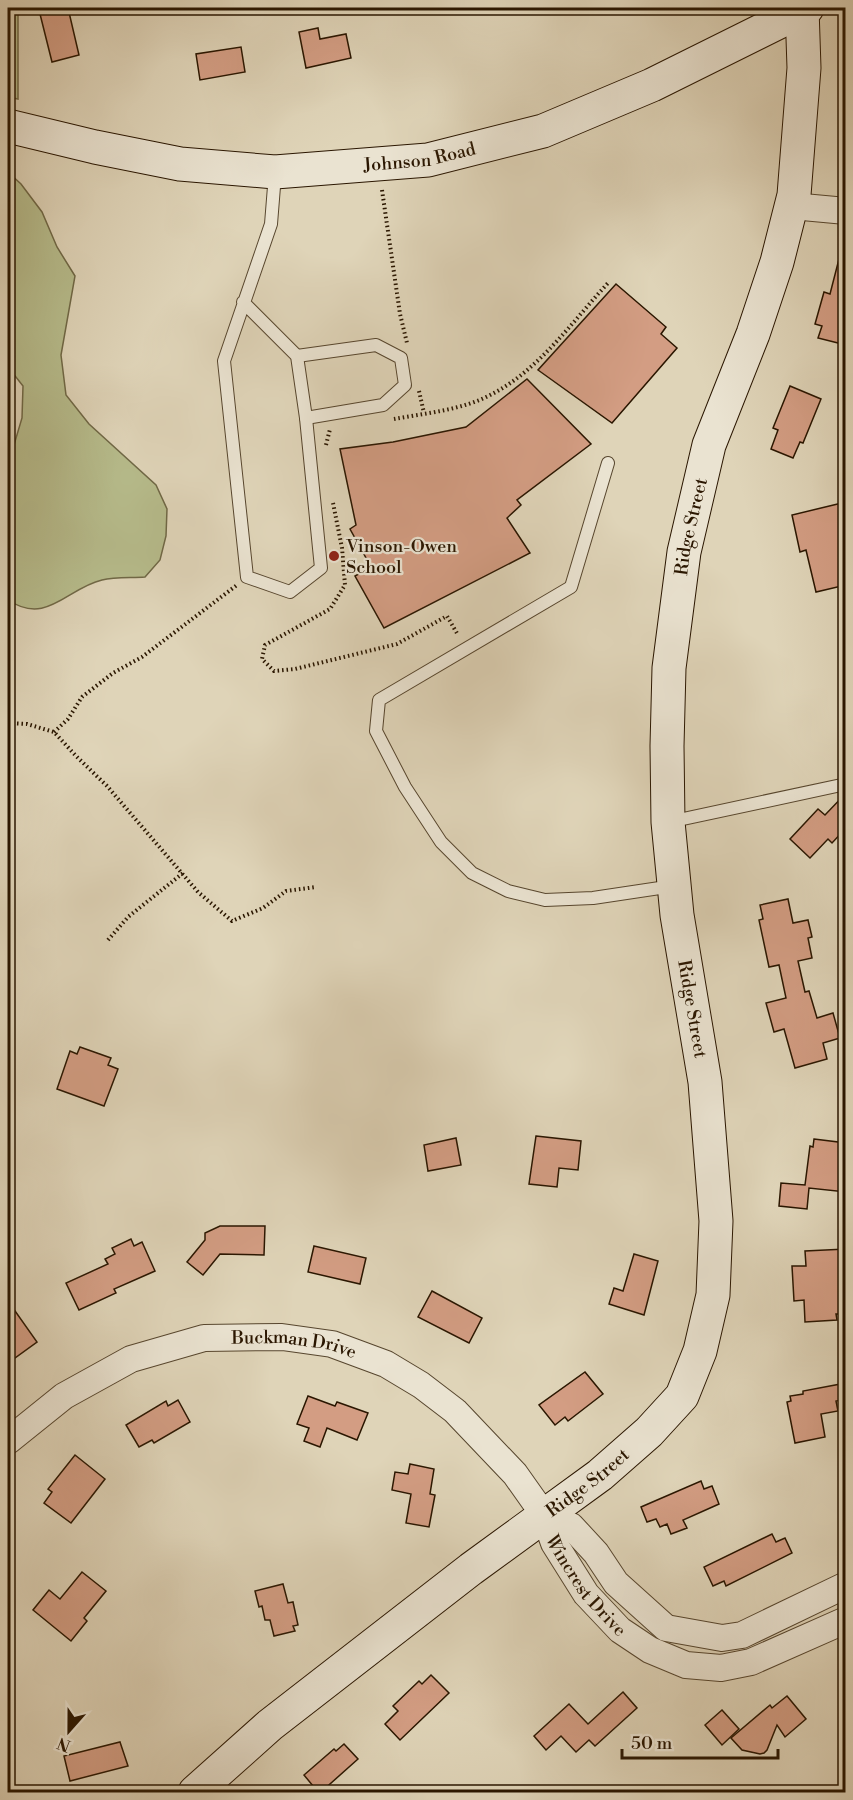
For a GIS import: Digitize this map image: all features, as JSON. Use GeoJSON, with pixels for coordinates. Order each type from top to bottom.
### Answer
{"type":"FeatureCollection","features":[{"type":"Feature","properties":{"kind":"street","name":"Johnson Road"},"geometry":{"type":"LineString","coordinates":[[8,126],[180,164],[275,172],[428,160],[543,131],[652,85],[804,8]]}},
{"type":"Feature","properties":{"kind":"street","name":"Ridge Street"},"geometry":{"type":"LineString","coordinates":[[195,1792],[270,1725],[396,1626],[600,1475],[649,1432],[682,1396],[700,1351],[712,1295],[716,1221],[705,1082],[682,946],[668,822],[669,668],[684,552],[709,445],[753,334],[777,262],[792,206],[804,68],[804,8]]}},
{"type":"Feature","properties":{"kind":"street"},"geometry":{"type":"LineString","coordinates":[[792,206],[846,211]]}},
{"type":"Feature","properties":{"kind":"street","name":"Buckman Drive"},"geometry":{"type":"LineString","coordinates":[[8,1441],[64,1396],[131,1359],[204,1338],[282,1337],[332,1344],[386,1364],[421,1385],[455,1411],[514,1474],[544,1515]]}},
{"type":"Feature","properties":{"kind":"street","name":"Wincrest Drive"},"geometry":{"type":"LineString","coordinates":[[544,1515],[571,1526],[596,1553],[616,1583],[666,1628],[722,1638],[742,1635],[846,1585]]}},
{"type":"Feature","properties":{"kind":"street","name":"Wincrest Drive"},"geometry":{"type":"LineString","coordinates":[[544,1515],[554,1543],[586,1594],[620,1630],[650,1650],[686,1665],[721,1668],[751,1662],[846,1620]]}},
{"type":"Feature","properties":{"kind":"lane"},"geometry":{"type":"LineString","coordinates":[[243,303],[297,356],[306,418],[321,568],[290,592],[247,577],[224,361],[243,303],[271,225],[275,172]]}},
{"type":"Feature","properties":{"kind":"lane"},"geometry":{"type":"LineString","coordinates":[[297,356],[376,345],[401,358],[405,385],[383,405],[306,418]]}},
{"type":"Feature","properties":{"kind":"lane"},"geometry":{"type":"LineString","coordinates":[[608,463],[570,587],[380,700],[376,731],[405,787],[441,842],[472,873],[508,891],[545,900],[593,898],[674,886]]}},
{"type":"Feature","properties":{"kind":"lane"},"geometry":{"type":"LineString","coordinates":[[668,822],[846,784]]}},
{"type":"Feature","properties":{"kind":"path"},"geometry":{"type":"LineString","coordinates":[[378,164],[400,314],[408,347]]}},
{"type":"Feature","properties":{"kind":"path"},"geometry":{"type":"LineString","coordinates":[[383,420],[449,409],[491,395],[529,370],[608,283]]}},
{"type":"Feature","properties":{"kind":"path"},"geometry":{"type":"LineString","coordinates":[[416,380],[424,413]]}},
{"type":"Feature","properties":{"kind":"path"},"geometry":{"type":"LineString","coordinates":[[327,455],[326,444],[331,428]]}},
{"type":"Feature","properties":{"kind":"path"},"geometry":{"type":"LineString","coordinates":[[332,498],[342,548],[345,585],[330,609],[266,645],[262,659],[274,671],[295,669],[397,644],[447,616],[466,648]]}},
{"type":"Feature","properties":{"kind":"path"},"geometry":{"type":"LineString","coordinates":[[54,732],[68,719],[82,697],[113,673],[150,652],[247,577]]}},
{"type":"Feature","properties":{"kind":"path"},"geometry":{"type":"LineString","coordinates":[[8,723],[27,724],[54,732],[75,756],[107,786],[198,892],[232,921],[263,908],[286,891],[316,887]]}},
{"type":"Feature","properties":{"kind":"path"},"geometry":{"type":"LineString","coordinates":[[108,940],[128,916],[183,873]]}},
{"type":"Feature","properties":{"kind":"green space"},"geometry":{"type":"Polygon","coordinates":[[[8,8],[18,8],[18,99],[8,97],[8,8]]]}},
{"type":"Feature","properties":{"kind":"green space"},"geometry":{"type":"Polygon","coordinates":[[[8,172],[21,184],[42,212],[57,247],[75,276],[61,355],[66,395],[89,424],[156,485],[167,509],[166,536],[160,560],[145,577],[102,580],[56,603],[34,609],[22,607],[8,600],[8,465],[22,418],[23,386],[8,367],[8,172]]]}},
{"type":"Feature","properties":{"kind":"building"},"geometry":{"type":"Polygon","coordinates":[[[68,8],[79,55],[52,62],[40,14],[68,8]]]}},
{"type":"Feature","properties":{"kind":"building"},"geometry":{"type":"Polygon","coordinates":[[[318,28],[320,39],[346,34],[351,58],[306,68],[299,32],[318,28]]]}},
{"type":"Feature","properties":{"kind":"building"},"geometry":{"type":"Polygon","coordinates":[[[241,47],[245,72],[200,80],[196,54],[241,47]]]}},
{"type":"Feature","properties":{"kind":"building"},"geometry":{"type":"Polygon","coordinates":[[[840,255],[846,256],[846,345],[818,338],[822,326],[815,324],[824,292],[830,294],[840,255]]]}},
{"type":"Feature","properties":{"kind":"building"},"geometry":{"type":"Polygon","coordinates":[[[616,284],[666,327],[661,334],[677,348],[612,423],[538,370],[616,284]]]}},
{"type":"Feature","properties":{"kind":"building"},"geometry":{"type":"Polygon","coordinates":[[[527,379],[591,444],[517,500],[521,505],[507,518],[530,553],[384,628],[355,576],[371,567],[350,529],[356,525],[340,449],[393,442],[466,427],[527,379]]]}},
{"type":"Feature","properties":{"kind":"building"},"geometry":{"type":"Polygon","coordinates":[[[790,386],[821,399],[803,443],[800,442],[793,458],[771,449],[778,430],[773,428],[790,386]]]}},
{"type":"Feature","properties":{"kind":"building"},"geometry":{"type":"Polygon","coordinates":[[[846,502],[846,585],[816,592],[806,550],[800,552],[792,515],[846,502]]]}},
{"type":"Feature","properties":{"kind":"building"},"geometry":{"type":"Polygon","coordinates":[[[846,793],[846,828],[832,843],[828,839],[810,858],[790,839],[818,809],[825,815],[846,793]]]}},
{"type":"Feature","properties":{"kind":"building"},"geometry":{"type":"Polygon","coordinates":[[[788,899],[793,923],[808,920],[812,937],[808,938],[812,958],[798,961],[805,992],[809,991],[817,1018],[833,1013],[840,1038],[823,1043],[827,1059],[795,1068],[784,1029],[774,1032],[766,1003],[786,998],[779,965],[769,967],[759,920],[763,919],[760,905],[788,899]]]}},
{"type":"Feature","properties":{"kind":"building"},"geometry":{"type":"Polygon","coordinates":[[[80,1047],[111,1058],[108,1065],[118,1069],[104,1106],[57,1089],[70,1051],[77,1054],[80,1047]]]}},
{"type":"Feature","properties":{"kind":"building"},"geometry":{"type":"Polygon","coordinates":[[[536,1136],[581,1141],[578,1170],[559,1168],[557,1187],[529,1184],[536,1136]]]}},
{"type":"Feature","properties":{"kind":"building"},"geometry":{"type":"Polygon","coordinates":[[[456,1138],[461,1165],[428,1171],[424,1145],[456,1138]]]}},
{"type":"Feature","properties":{"kind":"building"},"geometry":{"type":"Polygon","coordinates":[[[814,1139],[846,1143],[846,1192],[809,1188],[807,1209],[779,1206],[781,1183],[805,1185],[810,1146],[813,1147],[814,1139]]]}},
{"type":"Feature","properties":{"kind":"building"},"geometry":{"type":"Polygon","coordinates":[[[220,1226],[265,1226],[264,1255],[220,1254],[203,1275],[187,1262],[205,1240],[205,1233],[220,1226]]]}},
{"type":"Feature","properties":{"kind":"building"},"geometry":{"type":"Polygon","coordinates":[[[131,1239],[134,1246],[142,1242],[155,1271],[114,1289],[116,1293],[79,1310],[66,1283],[108,1264],[105,1259],[115,1254],[112,1248],[131,1239]]]}},
{"type":"Feature","properties":{"kind":"building"},"geometry":{"type":"Polygon","coordinates":[[[314,1246],[366,1258],[360,1284],[308,1272],[314,1246]]]}},
{"type":"Feature","properties":{"kind":"building"},"geometry":{"type":"Polygon","coordinates":[[[846,1249],[846,1314],[836,1314],[837,1320],[805,1322],[804,1300],[794,1301],[792,1266],[806,1266],[805,1251],[846,1249]]]}},
{"type":"Feature","properties":{"kind":"building"},"geometry":{"type":"Polygon","coordinates":[[[634,1254],[658,1261],[644,1315],[609,1304],[614,1288],[623,1291],[634,1254]]]}},
{"type":"Feature","properties":{"kind":"building"},"geometry":{"type":"Polygon","coordinates":[[[432,1291],[482,1318],[469,1343],[418,1317],[432,1291]]]}},
{"type":"Feature","properties":{"kind":"building"},"geometry":{"type":"Polygon","coordinates":[[[8,1301],[37,1342],[8,1363],[8,1301]]]}},
{"type":"Feature","properties":{"kind":"building"},"geometry":{"type":"Polygon","coordinates":[[[585,1372],[603,1394],[568,1421],[565,1417],[555,1425],[539,1405],[585,1372]]]}},
{"type":"Feature","properties":{"kind":"building"},"geometry":{"type":"Polygon","coordinates":[[[846,1383],[846,1399],[836,1401],[838,1411],[821,1414],[825,1437],[795,1443],[787,1402],[791,1401],[790,1396],[803,1394],[803,1391],[846,1383]]]}},
{"type":"Feature","properties":{"kind":"building"},"geometry":{"type":"Polygon","coordinates":[[[308,1396],[335,1406],[337,1402],[368,1413],[357,1440],[327,1428],[320,1447],[304,1441],[309,1428],[297,1424],[308,1396]]]}},
{"type":"Feature","properties":{"kind":"building"},"geometry":{"type":"Polygon","coordinates":[[[178,1400],[190,1422],[154,1443],[152,1440],[139,1447],[126,1425],[166,1401],[168,1406],[178,1400]]]}},
{"type":"Feature","properties":{"kind":"building"},"geometry":{"type":"Polygon","coordinates":[[[75,1455],[105,1479],[71,1523],[44,1503],[52,1492],[48,1489],[75,1455]]]}},
{"type":"Feature","properties":{"kind":"building"},"geometry":{"type":"Polygon","coordinates":[[[410,1464],[434,1469],[430,1494],[435,1495],[429,1527],[406,1523],[411,1494],[392,1490],[395,1472],[408,1474],[410,1464]]]}},
{"type":"Feature","properties":{"kind":"building"},"geometry":{"type":"Polygon","coordinates":[[[701,1481],[704,1489],[712,1486],[719,1504],[683,1520],[687,1528],[671,1534],[667,1524],[660,1527],[656,1519],[647,1522],[641,1507],[701,1481]]]}},
{"type":"Feature","properties":{"kind":"building"},"geometry":{"type":"Polygon","coordinates":[[[772,1534],[776,1542],[785,1538],[792,1553],[726,1586],[724,1581],[713,1586],[704,1567],[772,1534]]]}},
{"type":"Feature","properties":{"kind":"building"},"geometry":{"type":"Polygon","coordinates":[[[82,1572],[106,1591],[84,1618],[87,1621],[71,1641],[33,1610],[49,1590],[60,1599],[82,1572]]]}},
{"type":"Feature","properties":{"kind":"building"},"geometry":{"type":"Polygon","coordinates":[[[283,1584],[288,1603],[293,1602],[298,1625],[293,1626],[295,1631],[274,1636],[270,1620],[265,1620],[262,1606],[259,1607],[255,1591],[283,1584]]]}},
{"type":"Feature","properties":{"kind":"building"},"geometry":{"type":"Polygon","coordinates":[[[431,1675],[449,1693],[400,1740],[385,1724],[398,1711],[393,1706],[419,1681],[422,1684],[431,1675]]]}},
{"type":"Feature","properties":{"kind":"building"},"geometry":{"type":"Polygon","coordinates":[[[623,1692],[637,1708],[595,1746],[589,1740],[576,1752],[561,1736],[546,1750],[534,1736],[569,1704],[588,1724],[623,1692]]]}},
{"type":"Feature","properties":{"kind":"building"},"geometry":{"type":"Polygon","coordinates":[[[787,1696],[806,1719],[785,1737],[777,1725],[764,1753],[742,1750],[731,1738],[770,1705],[772,1708],[787,1696]]]}},
{"type":"Feature","properties":{"kind":"building"},"geometry":{"type":"Polygon","coordinates":[[[722,1710],[739,1729],[722,1745],[705,1725],[722,1710]]]}},
{"type":"Feature","properties":{"kind":"building"},"geometry":{"type":"Polygon","coordinates":[[[120,1742],[128,1766],[70,1781],[64,1756],[120,1742]]]}},
{"type":"Feature","properties":{"kind":"building"},"geometry":{"type":"Polygon","coordinates":[[[344,1744],[358,1759],[321,1792],[318,1792],[304,1775],[334,1749],[336,1751],[344,1744]]]}},
{"type":"Feature","properties":{"kind":"place","name":"Vinson-Owen School"},"geometry":{"type":"Point","coordinates":[334,556]}}]}
